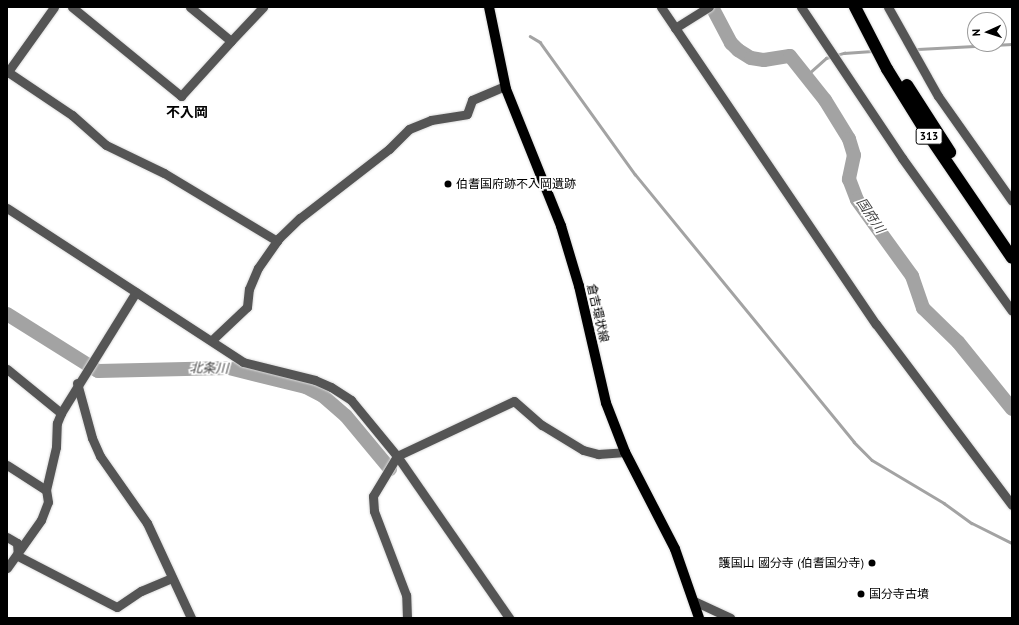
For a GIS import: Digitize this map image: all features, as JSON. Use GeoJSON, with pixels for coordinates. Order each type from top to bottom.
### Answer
{"type":"FeatureCollection","features":[{"type":"Feature","properties":{"kind":"highway","name":"313"},"geometry":{"type":"LineString","coordinates":[[855,7],[887,69],[923,128],[1012,258]]}},
{"type":"Feature","properties":{"kind":"highway","name":"313"},"geometry":{"type":"LineString","coordinates":[[864,7],[894,65],[922,110],[1012,244]]}},
{"type":"Feature","properties":{"kind":"main road","name":"倉吉環状線"},"geometry":{"type":"LineString","coordinates":[[489,7],[505,86],[561,226],[579,286],[606,403],[625,452],[675,550],[694,601],[698,618]]}},
{"type":"Feature","properties":{"kind":"street"},"geometry":{"type":"LineString","coordinates":[[54,7],[7,72],[72,115],[106,145],[164,173],[277,241]]}},
{"type":"Feature","properties":{"kind":"street"},"geometry":{"type":"LineString","coordinates":[[72,7],[181,96],[263,7]]}},
{"type":"Feature","properties":{"kind":"street"},"geometry":{"type":"LineString","coordinates":[[190,7],[231,41]]}},
{"type":"Feature","properties":{"kind":"street"},"geometry":{"type":"LineString","coordinates":[[661,7],[876,324],[1012,505]]}},
{"type":"Feature","properties":{"kind":"street"},"geometry":{"type":"LineString","coordinates":[[675,28],[709,7]]}},
{"type":"Feature","properties":{"kind":"street"},"geometry":{"type":"LineString","coordinates":[[801,7],[902,158],[1012,311]]}},
{"type":"Feature","properties":{"kind":"street"},"geometry":{"type":"LineString","coordinates":[[888,7],[938,96],[1012,201]]}},
{"type":"Feature","properties":{"kind":"street"},"geometry":{"type":"LineString","coordinates":[[212,340],[247,308],[249,289],[258,268],[277,241],[300,218],[389,149],[409,129],[431,120],[467,114],[472,100],[505,86]]}},
{"type":"Feature","properties":{"kind":"street"},"geometry":{"type":"LineString","coordinates":[[7,208],[212,340],[243,362],[331,387],[351,400],[397,456],[509,618]]}},
{"type":"Feature","properties":{"kind":"street"},"geometry":{"type":"LineString","coordinates":[[7,568],[18,556],[41,520],[48,502],[46,490],[55,453],[57,424],[61,413],[77,383],[136,292]]}},
{"type":"Feature","properties":{"kind":"street"},"geometry":{"type":"LineString","coordinates":[[7,369],[61,413]]}},
{"type":"Feature","properties":{"kind":"street"},"geometry":{"type":"LineString","coordinates":[[77,383],[92,438],[100,456],[147,523],[171,578],[191,618]]}},
{"type":"Feature","properties":{"kind":"street"},"geometry":{"type":"LineString","coordinates":[[407,618],[406,595],[374,511],[373,496],[397,456],[514,401],[542,425],[583,450],[598,454],[625,452]]}},
{"type":"Feature","properties":{"kind":"street"},"geometry":{"type":"LineString","coordinates":[[7,465],[46,490]]}},
{"type":"Feature","properties":{"kind":"street"},"geometry":{"type":"LineString","coordinates":[[7,537],[16,543],[18,556]]}},
{"type":"Feature","properties":{"kind":"street"},"geometry":{"type":"LineString","coordinates":[[18,556],[117,607],[141,591],[171,578]]}},
{"type":"Feature","properties":{"kind":"street"},"geometry":{"type":"LineString","coordinates":[[694,601],[730,618]]}},
{"type":"Feature","properties":{"kind":"waterway","name":"国府川"},"geometry":{"type":"LineString","coordinates":[[712,7],[731,43],[738,50],[751,58],[764,60],[790,56],[825,100],[849,139],[854,155],[849,179],[857,200],[912,276],[923,308],[958,342],[1012,409]]}},
{"type":"Feature","properties":{"kind":"waterway"},"geometry":{"type":"LineString","coordinates":[[530,36],[540,42],[635,174],[854,442],[872,460],[944,503],[972,523],[1012,543]]}},
{"type":"Feature","properties":{"kind":"waterway"},"geometry":{"type":"LineString","coordinates":[[918,49],[1012,44]]}},
{"type":"Feature","properties":{"kind":"waterway"},"geometry":{"type":"LineString","coordinates":[[806,76],[826,58],[844,53],[872,51]]}},
{"type":"Feature","properties":{"kind":"waterway","name":"北条川"},"geometry":{"type":"LineString","coordinates":[[7,314],[98,371],[229,368],[306,387],[323,396],[346,416],[390,469]]}},
{"type":"Feature","properties":{"kind":"place","name":"伯耆国府跡不入岡遺跡"},"geometry":{"type":"Point","coordinates":[448,184]}},
{"type":"Feature","properties":{"kind":"place","name":"護国山 國分寺 (伯耆国分寺)"},"geometry":{"type":"Point","coordinates":[872,563]}},
{"type":"Feature","properties":{"kind":"place","name":"国分寺古墳"},"geometry":{"type":"Point","coordinates":[861,594]}},
{"type":"Feature","properties":{"kind":"district","name":"不入岡"},"geometry":{"type":"Point","coordinates":[187,112]}}]}
